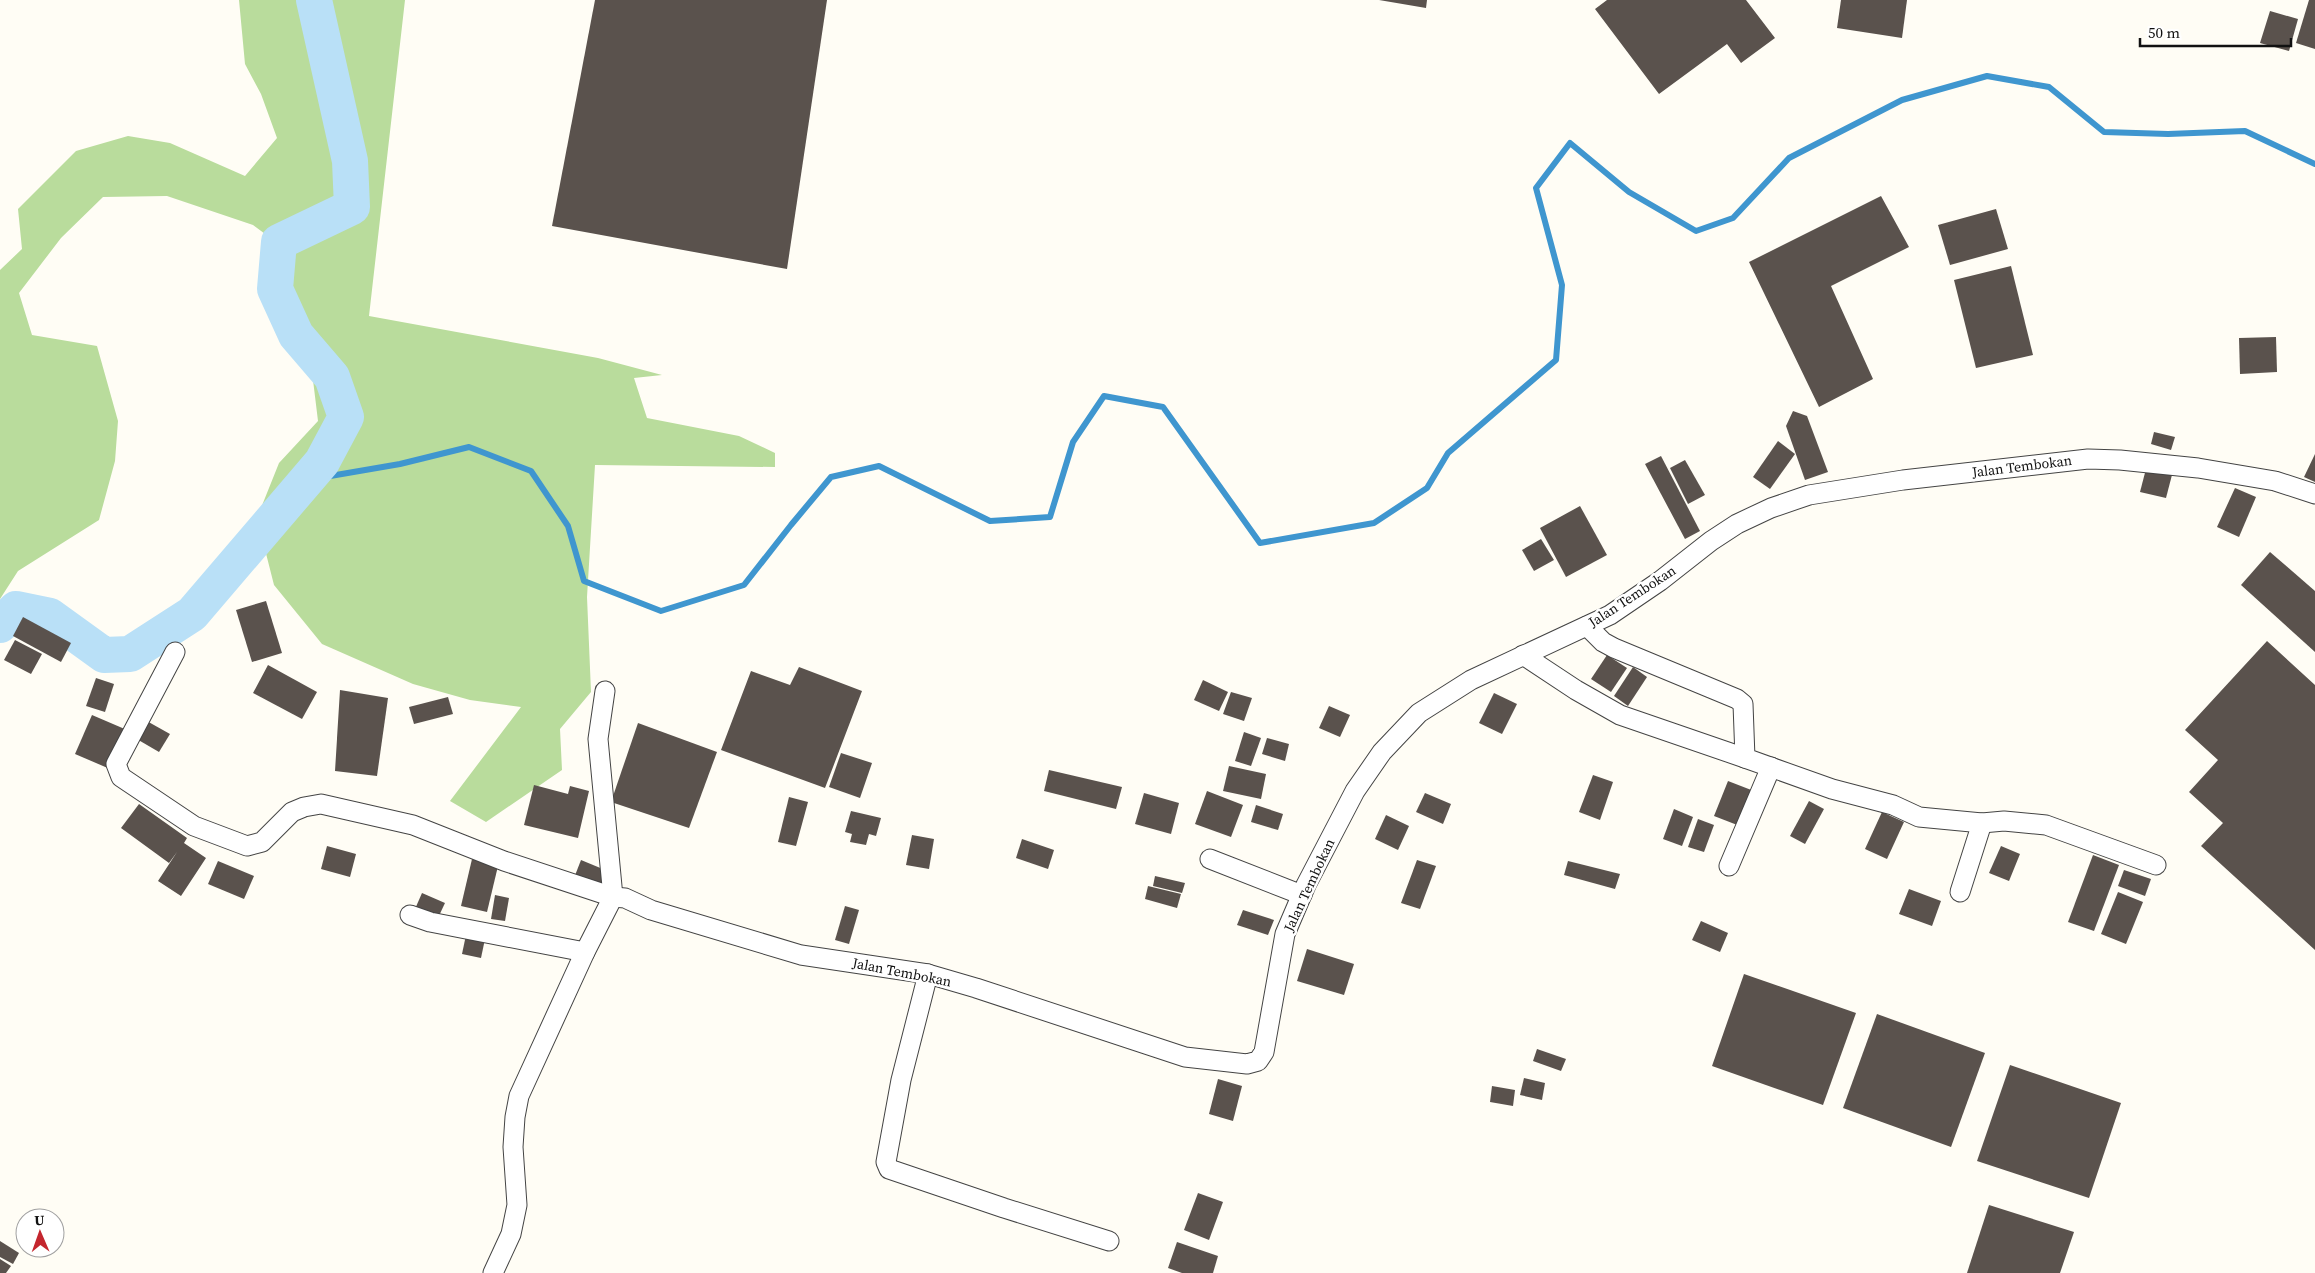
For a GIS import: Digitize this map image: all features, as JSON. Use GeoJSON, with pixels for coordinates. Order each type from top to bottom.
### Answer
{"type":"FeatureCollection","features":[{"type":"Feature","properties":{"kind":"street","name":"Jalan Tembokan"},"geometry":{"type":"LineString","coordinates":[[175,652],[116,764],[121,777],[194,826],[247,846],[255,845],[262,842],[292,812],[304,807],[321,804],[414,826],[504,861],[613,897],[625,898],[651,910],[801,955],[928,974],[1185,1057],[1247,1064],[1258,1061],[1264,1052],[1285,934],[1302,895],[1355,791],[1382,752],[1418,713],[1471,680],[1523,655],[1595,634],[1610,614],[1653,586],[1711,541],[1737,524],[1771,508],[1810,495],[1903,480],[2088,459],[2120,460],[2198,468],[2275,481],[2315,494]]}},
{"type":"Feature","properties":{"kind":"street"},"geometry":{"type":"LineString","coordinates":[[1595,634],[1737,699],[1743,704],[1745,758]]}},
{"type":"Feature","properties":{"kind":"street"},"geometry":{"type":"LineString","coordinates":[[1523,655],[1576,690],[1620,715],[1832,789],[1893,805],[1919,817],[1982,823],[2004,821],[2046,824],[2156,865]]}},
{"type":"Feature","properties":{"kind":"street"},"geometry":{"type":"LineString","coordinates":[[494,1273],[512,1234],[518,1205],[513,1147],[515,1117],[519,1096],[606,906],[613,897],[598,739],[604,691]]}},
{"type":"Feature","properties":{"kind":"street"},"geometry":{"type":"LineString","coordinates":[[1729,866],[1771,767]]}},
{"type":"Feature","properties":{"kind":"street"},"geometry":{"type":"LineString","coordinates":[[1960,892],[1982,823]]}},
{"type":"Feature","properties":{"kind":"street"},"geometry":{"type":"LineString","coordinates":[[1210,859],[1302,895]]}},
{"type":"Feature","properties":{"kind":"street"},"geometry":{"type":"LineString","coordinates":[[410,915],[430,922],[585,952]]}},
{"type":"Feature","properties":{"kind":"street"},"geometry":{"type":"LineString","coordinates":[[928,974],[901,1080],[887,1154],[886,1162],[889,1169],[1109,1241]]}},
{"type":"Feature","properties":{"kind":"green space"},"geometry":{"type":"Polygon","coordinates":[[[239,0],[405,0],[369,316],[598,358],[662,375],[634,378],[647,418],[739,436],[775,453],[775,467],[595,465],[587,597],[591,692],[560,729],[562,770],[486,822],[450,801],[521,707],[470,700],[413,684],[322,644],[274,585],[257,518],[279,463],[318,421],[313,380],[277,332],[278,278],[288,251],[253,225],[167,196],[103,197],[61,238],[19,293],[32,335],[97,346],[118,421],[115,461],[99,520],[18,571],[0,599],[0,270],[22,249],[18,209],[76,151],[128,136],[170,143],[245,176],[277,138],[261,94],[245,64],[239,0]]]}},
{"type":"Feature","properties":{"kind":"building"},"geometry":{"type":"Polygon","coordinates":[[[595,0],[827,0],[787,269],[552,226],[595,0]]]}},
{"type":"Feature","properties":{"kind":"building"},"geometry":{"type":"Polygon","coordinates":[[[1379,0],[1427,0],[1426,8],[1379,0]]]}},
{"type":"Feature","properties":{"kind":"building"},"geometry":{"type":"Polygon","coordinates":[[[1607,0],[1746,0],[1775,38],[1741,63],[1727,44],[1659,94],[1595,9],[1607,0]]]}},
{"type":"Feature","properties":{"kind":"building"},"geometry":{"type":"Polygon","coordinates":[[[1841,0],[1907,0],[1902,38],[1837,28],[1841,0]]]}},
{"type":"Feature","properties":{"kind":"building"},"geometry":{"type":"Polygon","coordinates":[[[2309,0],[2315,0],[2315,49],[2296,43],[2309,0]]]}},
{"type":"Feature","properties":{"kind":"building"},"geometry":{"type":"Polygon","coordinates":[[[2270,11],[2298,19],[2289,51],[2260,43],[2270,11]]]}},
{"type":"Feature","properties":{"kind":"building"},"geometry":{"type":"Polygon","coordinates":[[[1881,196],[1909,247],[1831,286],[1873,379],[1819,407],[1749,262],[1881,196]]]}},
{"type":"Feature","properties":{"kind":"building"},"geometry":{"type":"Polygon","coordinates":[[[1996,209],[2008,249],[1950,265],[1938,225],[1996,209]]]}},
{"type":"Feature","properties":{"kind":"building"},"geometry":{"type":"Polygon","coordinates":[[[2011,266],[2033,355],[1976,368],[1954,280],[2011,266]]]}},
{"type":"Feature","properties":{"kind":"building"},"geometry":{"type":"Polygon","coordinates":[[[2276,337],[2277,372],[2240,374],[2239,338],[2276,337]]]}},
{"type":"Feature","properties":{"kind":"building"},"geometry":{"type":"Polygon","coordinates":[[[1793,411],[1807,416],[1828,472],[1805,480],[1786,426],[1793,411]]]}},
{"type":"Feature","properties":{"kind":"building"},"geometry":{"type":"Polygon","coordinates":[[[2154,432],[2175,437],[2171,450],[2151,444],[2154,432]]]}},
{"type":"Feature","properties":{"kind":"building"},"geometry":{"type":"Polygon","coordinates":[[[1778,441],[1795,454],[1770,489],[1753,477],[1778,441]]]}},
{"type":"Feature","properties":{"kind":"building"},"geometry":{"type":"Polygon","coordinates":[[[2315,454],[2315,482],[2304,477],[2315,454]]]}},
{"type":"Feature","properties":{"kind":"building"},"geometry":{"type":"Polygon","coordinates":[[[1661,456],[1700,531],[1685,539],[1645,464],[1661,456]]]}},
{"type":"Feature","properties":{"kind":"building"},"geometry":{"type":"Polygon","coordinates":[[[1685,460],[1705,495],[1688,504],[1670,468],[1685,460]]]}},
{"type":"Feature","properties":{"kind":"building"},"geometry":{"type":"Polygon","coordinates":[[[2147,465],[2173,471],[2166,498],[2140,492],[2147,465]]]}},
{"type":"Feature","properties":{"kind":"building"},"geometry":{"type":"Polygon","coordinates":[[[2235,488],[2256,497],[2239,537],[2217,527],[2235,488]]]}},
{"type":"Feature","properties":{"kind":"building"},"geometry":{"type":"Polygon","coordinates":[[[1580,506],[1607,555],[1566,577],[1540,528],[1580,506]]]}},
{"type":"Feature","properties":{"kind":"building"},"geometry":{"type":"Polygon","coordinates":[[[1541,539],[1554,560],[1534,571],[1522,550],[1541,539]]]}},
{"type":"Feature","properties":{"kind":"building"},"geometry":{"type":"Polygon","coordinates":[[[2270,552],[2315,591],[2315,652],[2241,585],[2270,552]]]}},
{"type":"Feature","properties":{"kind":"building"},"geometry":{"type":"Polygon","coordinates":[[[266,601],[282,653],[252,662],[236,610],[266,601]]]}},
{"type":"Feature","properties":{"kind":"building"},"geometry":{"type":"Polygon","coordinates":[[[23,617],[71,643],[61,662],[13,636],[23,617]]]}},
{"type":"Feature","properties":{"kind":"building"},"geometry":{"type":"Polygon","coordinates":[[[15,640],[42,654],[31,674],[4,660],[15,640]]]}},
{"type":"Feature","properties":{"kind":"building"},"geometry":{"type":"Polygon","coordinates":[[[2267,641],[2315,685],[2315,950],[2201,846],[2223,823],[2189,792],[2218,760],[2185,730],[2267,641]]]}},
{"type":"Feature","properties":{"kind":"building"},"geometry":{"type":"Polygon","coordinates":[[[1607,655],[1627,668],[1611,692],[1591,679],[1607,655]]]}},
{"type":"Feature","properties":{"kind":"building"},"geometry":{"type":"Polygon","coordinates":[[[268,665],[317,692],[302,719],[253,693],[268,665]]]}},
{"type":"Feature","properties":{"kind":"building"},"geometry":{"type":"Polygon","coordinates":[[[799,667],[862,691],[825,788],[721,750],[751,671],[790,685],[799,667]]]}},
{"type":"Feature","properties":{"kind":"building"},"geometry":{"type":"Polygon","coordinates":[[[1633,667],[1647,677],[1628,706],[1614,696],[1633,667]]]}},
{"type":"Feature","properties":{"kind":"building"},"geometry":{"type":"Polygon","coordinates":[[[96,678],[114,684],[105,712],[86,706],[96,678]]]}},
{"type":"Feature","properties":{"kind":"building"},"geometry":{"type":"Polygon","coordinates":[[[1203,680],[1228,692],[1219,711],[1194,700],[1203,680]]]}},
{"type":"Feature","properties":{"kind":"building"},"geometry":{"type":"Polygon","coordinates":[[[340,690],[388,698],[377,776],[335,771],[340,690]]]}},
{"type":"Feature","properties":{"kind":"building"},"geometry":{"type":"Polygon","coordinates":[[[1231,692],[1252,698],[1244,721],[1223,714],[1231,692]]]}},
{"type":"Feature","properties":{"kind":"building"},"geometry":{"type":"Polygon","coordinates":[[[1494,693],[1517,704],[1502,734],[1479,723],[1494,693]]]}},
{"type":"Feature","properties":{"kind":"building"},"geometry":{"type":"Polygon","coordinates":[[[448,697],[453,714],[414,724],[409,707],[448,697]]]}},
{"type":"Feature","properties":{"kind":"building"},"geometry":{"type":"Polygon","coordinates":[[[1329,706],[1350,715],[1340,737],[1319,728],[1329,706]]]}},
{"type":"Feature","properties":{"kind":"building"},"geometry":{"type":"Polygon","coordinates":[[[92,715],[127,730],[110,769],[75,754],[92,715]]]}},
{"type":"Feature","properties":{"kind":"building"},"geometry":{"type":"Polygon","coordinates":[[[145,720],[170,734],[159,752],[135,738],[145,720]]]}},
{"type":"Feature","properties":{"kind":"building"},"geometry":{"type":"Polygon","coordinates":[[[638,723],[717,752],[689,828],[611,802],[638,723]]]}},
{"type":"Feature","properties":{"kind":"building"},"geometry":{"type":"Polygon","coordinates":[[[1244,732],[1261,738],[1251,766],[1235,761],[1244,732]]]}},
{"type":"Feature","properties":{"kind":"building"},"geometry":{"type":"Polygon","coordinates":[[[1267,738],[1289,744],[1285,761],[1262,754],[1267,738]]]}},
{"type":"Feature","properties":{"kind":"building"},"geometry":{"type":"Polygon","coordinates":[[[841,753],[872,763],[860,798],[829,787],[841,753]]]}},
{"type":"Feature","properties":{"kind":"building"},"geometry":{"type":"Polygon","coordinates":[[[1229,766],[1266,774],[1261,799],[1223,791],[1229,766]]]}},
{"type":"Feature","properties":{"kind":"building"},"geometry":{"type":"Polygon","coordinates":[[[1049,770],[1122,787],[1116,809],[1044,791],[1049,770]]]}},
{"type":"Feature","properties":{"kind":"building"},"geometry":{"type":"Polygon","coordinates":[[[1593,775],[1613,782],[1600,820],[1579,812],[1593,775]]]}},
{"type":"Feature","properties":{"kind":"building"},"geometry":{"type":"Polygon","coordinates":[[[1728,781],[1759,793],[1745,828],[1714,816],[1728,781]]]}},
{"type":"Feature","properties":{"kind":"building"},"geometry":{"type":"Polygon","coordinates":[[[534,785],[568,794],[570,786],[589,791],[578,838],[524,825],[534,785]]]}},
{"type":"Feature","properties":{"kind":"building"},"geometry":{"type":"Polygon","coordinates":[[[1207,791],[1243,805],[1231,837],[1195,824],[1207,791]]]}},
{"type":"Feature","properties":{"kind":"building"},"geometry":{"type":"Polygon","coordinates":[[[1144,793],[1179,803],[1171,834],[1135,824],[1144,793]]]}},
{"type":"Feature","properties":{"kind":"building"},"geometry":{"type":"Polygon","coordinates":[[[1425,793],[1451,804],[1443,824],[1416,812],[1425,793]]]}},
{"type":"Feature","properties":{"kind":"building"},"geometry":{"type":"Polygon","coordinates":[[[789,797],[808,802],[796,846],[778,842],[789,797]]]}},
{"type":"Feature","properties":{"kind":"building"},"geometry":{"type":"Polygon","coordinates":[[[1809,801],[1824,809],[1805,844],[1790,836],[1809,801]]]}},
{"type":"Feature","properties":{"kind":"building"},"geometry":{"type":"Polygon","coordinates":[[[139,804],[187,838],[184,843],[206,858],[181,896],[158,881],[177,852],[169,863],[121,828],[139,804]]]}},
{"type":"Feature","properties":{"kind":"building"},"geometry":{"type":"Polygon","coordinates":[[[1256,805],[1283,814],[1278,830],[1251,822],[1256,805]]]}},
{"type":"Feature","properties":{"kind":"building"},"geometry":{"type":"Polygon","coordinates":[[[1674,809],[1693,817],[1682,846],[1663,839],[1674,809]]]}},
{"type":"Feature","properties":{"kind":"building"},"geometry":{"type":"Polygon","coordinates":[[[851,811],[881,818],[876,836],[869,834],[866,845],[850,842],[852,834],[845,832],[851,811]]]}},
{"type":"Feature","properties":{"kind":"building"},"geometry":{"type":"Polygon","coordinates":[[[1882,812],[1904,822],[1887,859],[1865,849],[1882,812]]]}},
{"type":"Feature","properties":{"kind":"building"},"geometry":{"type":"Polygon","coordinates":[[[1386,815],[1409,826],[1398,850],[1375,839],[1386,815]]]}},
{"type":"Feature","properties":{"kind":"building"},"geometry":{"type":"Polygon","coordinates":[[[1698,819],[1714,825],[1704,852],[1688,847],[1698,819]]]}},
{"type":"Feature","properties":{"kind":"building"},"geometry":{"type":"Polygon","coordinates":[[[912,835],[934,839],[929,869],[906,865],[912,835]]]}},
{"type":"Feature","properties":{"kind":"building"},"geometry":{"type":"Polygon","coordinates":[[[1022,839],[1054,850],[1048,869],[1016,858],[1022,839]]]}},
{"type":"Feature","properties":{"kind":"building"},"geometry":{"type":"Polygon","coordinates":[[[327,846],[356,854],[350,877],[321,869],[327,846]]]}},
{"type":"Feature","properties":{"kind":"building"},"geometry":{"type":"Polygon","coordinates":[[[2001,846],[2020,854],[2009,881],[1989,873],[2001,846]]]}},
{"type":"Feature","properties":{"kind":"building"},"geometry":{"type":"Polygon","coordinates":[[[2093,855],[2119,865],[2094,931],[2068,922],[2093,855]]]}},
{"type":"Feature","properties":{"kind":"building"},"geometry":{"type":"Polygon","coordinates":[[[472,859],[498,866],[487,912],[461,906],[472,859]]]}},
{"type":"Feature","properties":{"kind":"building"},"geometry":{"type":"Polygon","coordinates":[[[581,860],[610,872],[603,889],[574,878],[581,860]]]}},
{"type":"Feature","properties":{"kind":"building"},"geometry":{"type":"Polygon","coordinates":[[[1417,860],[1436,866],[1420,909],[1401,903],[1417,860]]]}},
{"type":"Feature","properties":{"kind":"building"},"geometry":{"type":"Polygon","coordinates":[[[218,861],[254,876],[244,899],[208,884],[218,861]]]}},
{"type":"Feature","properties":{"kind":"building"},"geometry":{"type":"Polygon","coordinates":[[[1568,861],[1620,874],[1615,889],[1564,875],[1568,861]]]}},
{"type":"Feature","properties":{"kind":"building"},"geometry":{"type":"Polygon","coordinates":[[[2124,870],[2151,879],[2145,896],[2118,886],[2124,870]]]}},
{"type":"Feature","properties":{"kind":"building"},"geometry":{"type":"Polygon","coordinates":[[[1155,876],[1185,883],[1182,893],[1153,886],[1155,876]]]}},
{"type":"Feature","properties":{"kind":"building"},"geometry":{"type":"Polygon","coordinates":[[[1148,886],[1181,894],[1177,908],[1145,899],[1148,886]]]}},
{"type":"Feature","properties":{"kind":"building"},"geometry":{"type":"Polygon","coordinates":[[[1909,889],[1941,901],[1932,926],[1899,914],[1909,889]]]}},
{"type":"Feature","properties":{"kind":"building"},"geometry":{"type":"Polygon","coordinates":[[[2118,892],[2143,902],[2126,944],[2101,934],[2118,892]]]}},
{"type":"Feature","properties":{"kind":"building"},"geometry":{"type":"Polygon","coordinates":[[[422,893],[445,903],[437,920],[415,909],[422,893]]]}},
{"type":"Feature","properties":{"kind":"building"},"geometry":{"type":"Polygon","coordinates":[[[495,895],[509,898],[505,921],[491,919],[495,895]]]}},
{"type":"Feature","properties":{"kind":"building"},"geometry":{"type":"Polygon","coordinates":[[[845,906],[859,910],[849,944],[835,940],[845,906]]]}},
{"type":"Feature","properties":{"kind":"building"},"geometry":{"type":"Polygon","coordinates":[[[1243,910],[1274,920],[1268,935],[1237,925],[1243,910]]]}},
{"type":"Feature","properties":{"kind":"building"},"geometry":{"type":"Polygon","coordinates":[[[1701,921],[1728,933],[1720,952],[1692,940],[1701,921]]]}},
{"type":"Feature","properties":{"kind":"building"},"geometry":{"type":"Polygon","coordinates":[[[466,935],[485,939],[481,958],[462,954],[466,935]]]}},
{"type":"Feature","properties":{"kind":"building"},"geometry":{"type":"Polygon","coordinates":[[[1307,949],[1354,964],[1344,995],[1297,981],[1307,949]]]}},
{"type":"Feature","properties":{"kind":"building"},"geometry":{"type":"Polygon","coordinates":[[[1744,974],[1856,1013],[1823,1105],[1712,1066],[1744,974]]]}},
{"type":"Feature","properties":{"kind":"building"},"geometry":{"type":"Polygon","coordinates":[[[1877,1014],[1985,1053],[1951,1147],[1843,1108],[1877,1014]]]}},
{"type":"Feature","properties":{"kind":"building"},"geometry":{"type":"Polygon","coordinates":[[[1537,1049],[1566,1059],[1561,1071],[1533,1061],[1537,1049]]]}},
{"type":"Feature","properties":{"kind":"building"},"geometry":{"type":"Polygon","coordinates":[[[2010,1065],[2121,1103],[2089,1198],[1977,1161],[2010,1065]]]}},
{"type":"Feature","properties":{"kind":"building"},"geometry":{"type":"Polygon","coordinates":[[[1524,1078],[1545,1083],[1542,1100],[1520,1095],[1524,1078]]]}},
{"type":"Feature","properties":{"kind":"building"},"geometry":{"type":"Polygon","coordinates":[[[1218,1079],[1242,1086],[1233,1121],[1209,1114],[1218,1079]]]}},
{"type":"Feature","properties":{"kind":"building"},"geometry":{"type":"Polygon","coordinates":[[[1492,1086],[1515,1090],[1513,1106],[1490,1102],[1492,1086]]]}},
{"type":"Feature","properties":{"kind":"building"},"geometry":{"type":"Polygon","coordinates":[[[1198,1193],[1223,1202],[1209,1240],[1184,1230],[1198,1193]]]}},
{"type":"Feature","properties":{"kind":"building"},"geometry":{"type":"Polygon","coordinates":[[[1989,1205],[2074,1232],[2060,1273],[1967,1273],[1989,1205]]]}},
{"type":"Feature","properties":{"kind":"building"},"geometry":{"type":"Polygon","coordinates":[[[0,1241],[15,1250],[16,1258],[13,1264],[0,1257],[0,1241]]]}},
{"type":"Feature","properties":{"kind":"building"},"geometry":{"type":"Polygon","coordinates":[[[1177,1242],[1218,1256],[1213,1273],[1182,1273],[1168,1268],[1177,1242]]]}},
{"type":"Feature","properties":{"kind":"building"},"geometry":{"type":"Polygon","coordinates":[[[0,1259],[11,1266],[6,1273],[0,1273],[0,1259]]]}},
{"type":"Feature","properties":{"kind":"waterway"},"geometry":{"type":"LineString","coordinates":[[0,625],[16,609],[50,616],[104,655],[130,654],[192,614],[322,462],[346,417],[332,377],[296,335],[275,289],[279,242],[352,207],[350,161],[314,0]]}},
{"type":"Feature","properties":{"kind":"waterway"},"geometry":{"type":"LineString","coordinates":[[307,480],[400,464],[469,447],[531,471],[568,526],[584,581],[661,611],[744,585],[831,477],[879,466],[990,521],[1050,517],[1073,442],[1104,396],[1163,407],[1260,543],[1374,523],[1427,488],[1448,453],[1556,360],[1562,285],[1536,188],[1570,143],[1629,192],[1696,231],[1733,218],[1789,158],[1902,100],[1987,76],[2049,87],[2104,132],[2168,134],[2245,131],[2315,164]]}}]}
